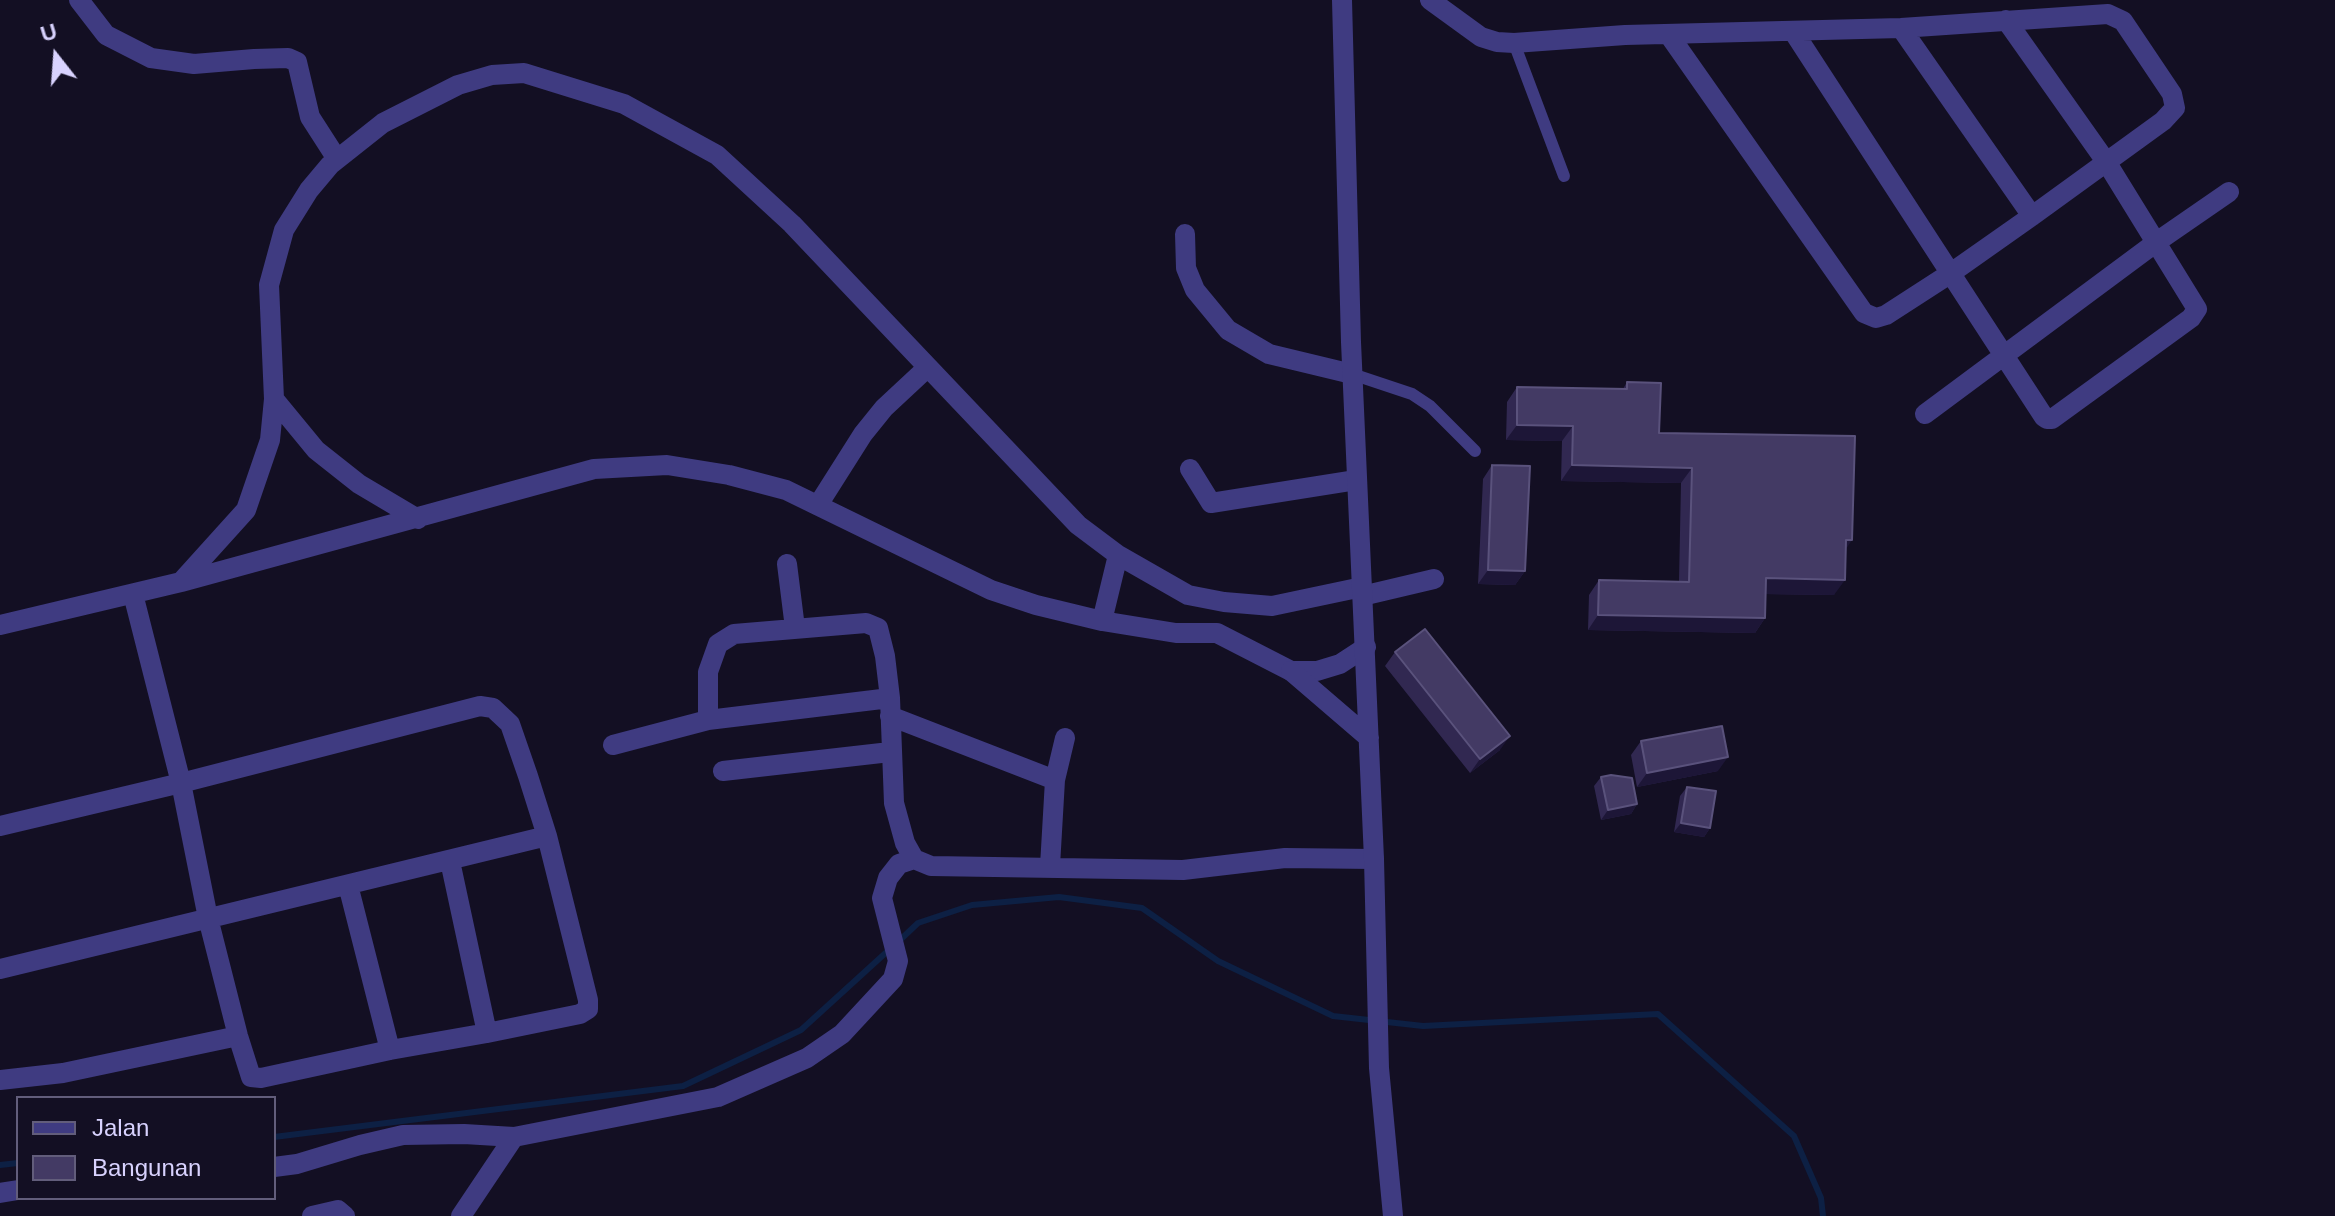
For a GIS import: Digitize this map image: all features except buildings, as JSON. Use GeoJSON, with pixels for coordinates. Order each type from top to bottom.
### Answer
{"type":"FeatureCollection","features":[{"type":"Feature","properties":{"kind":"street"},"geometry":{"type":"LineString","coordinates":[[79,0],[106,35],[151,58],[194,64],[288,58],[297,62],[310,117],[337,159]]}},
{"type":"Feature","properties":{"kind":"street"},"geometry":{"type":"LineString","coordinates":[[1342,0],[1352,374],[1366,647],[1379,1068],[1393,1216]]}},
{"type":"Feature","properties":{"kind":"street"},"geometry":{"type":"LineString","coordinates":[[1430,0],[1481,37],[1514,43],[1625,35],[1901,28],[2108,14],[2123,21],[2172,94],[2175,108],[2163,121],[2107,163],[1951,273],[1886,315],[1876,318],[1864,313],[1669,35]]}},
{"type":"Feature","properties":{"kind":"street"},"geometry":{"type":"LineString","coordinates":[[1793,31],[2044,417],[2052,419],[2191,318],[2197,313],[2197,307],[2107,163],[2006,20]]}},
{"type":"Feature","properties":{"kind":"street"},"geometry":{"type":"LineString","coordinates":[[1901,28],[2032,216]]}},
{"type":"Feature","properties":{"kind":"street"},"geometry":{"type":"LineString","coordinates":[[181,582],[246,510],[270,440],[274,399],[269,285],[284,230],[309,190],[337,159],[383,123],[458,85],[492,75],[524,73],[624,104],[717,155],[792,224],[1078,525],[1118,555],[1188,595],[1272,606],[1434,579]]}},
{"type":"Feature","properties":{"kind":"street"},"geometry":{"type":"LineString","coordinates":[[1925,414],[2003,354],[2229,192]]}},
{"type":"Feature","properties":{"kind":"street"},"geometry":{"type":"LineString","coordinates":[[1185,234],[1186,268],[1195,290],[1228,330],[1269,354],[1352,374]]}},
{"type":"Feature","properties":{"kind":"street"},"geometry":{"type":"LineString","coordinates":[[818,505],[863,434],[884,408],[928,367]]}},
{"type":"Feature","properties":{"kind":"street"},"geometry":{"type":"LineString","coordinates":[[274,399],[316,450],[359,484],[418,519]]}},
{"type":"Feature","properties":{"kind":"street"},"geometry":{"type":"LineString","coordinates":[[0,625],[181,582],[594,469],[667,465],[786,490],[991,590],[1036,605],[1102,621],[1176,633],[1217,633],[1291,671],[1369,738]]}},
{"type":"Feature","properties":{"kind":"street"},"geometry":{"type":"LineString","coordinates":[[1190,469],[1211,503],[1356,480]]}},
{"type":"Feature","properties":{"kind":"street"},"geometry":{"type":"LineString","coordinates":[[1102,621],[1118,555]]}},
{"type":"Feature","properties":{"kind":"street"},"geometry":{"type":"LineString","coordinates":[[787,564],[795,628]]}},
{"type":"Feature","properties":{"kind":"street"},"geometry":{"type":"LineString","coordinates":[[0,826],[181,783],[480,706],[493,708],[510,724],[547,836],[588,1009],[580,1014],[487,1033],[254,1078],[249,1075],[208,918],[181,783],[133,594]]}},
{"type":"Feature","properties":{"kind":"street"},"geometry":{"type":"LineString","coordinates":[[1217,633],[1224,602]]}},
{"type":"Feature","properties":{"kind":"street"},"geometry":{"type":"LineString","coordinates":[[708,720],[708,672],[722,639],[747,631],[866,623],[878,628],[885,656],[894,803],[905,843],[914,859],[931,866],[1183,870],[1285,858],[1374,859]]}},
{"type":"Feature","properties":{"kind":"street"},"geometry":{"type":"LineString","coordinates":[[1291,671],[1317,671],[1340,664],[1366,647]]}},
{"type":"Feature","properties":{"kind":"street"},"geometry":{"type":"LineString","coordinates":[[613,745],[708,720],[890,707],[1055,780]]}},
{"type":"Feature","properties":{"kind":"street"},"geometry":{"type":"LineString","coordinates":[[1050,866],[1055,780],[1065,738]]}},
{"type":"Feature","properties":{"kind":"street"},"geometry":{"type":"LineString","coordinates":[[723,771],[890,752]]}},
{"type":"Feature","properties":{"kind":"street"},"geometry":{"type":"LineString","coordinates":[[0,969],[547,836]]}},
{"type":"Feature","properties":{"kind":"street"},"geometry":{"type":"LineString","coordinates":[[276,1167],[297,1164],[403,1135],[514,1137],[718,1097],[807,1058],[842,1034],[893,979],[898,961],[882,898],[888,878],[899,864],[914,859]]}},
{"type":"Feature","properties":{"kind":"street"},"geometry":{"type":"LineString","coordinates":[[450,861],[487,1033]]}},
{"type":"Feature","properties":{"kind":"street"},"geometry":{"type":"LineString","coordinates":[[348,885],[390,1050]]}},
{"type":"Feature","properties":{"kind":"street"},"geometry":{"type":"LineString","coordinates":[[0,1080],[63,1073],[238,1036]]}},
{"type":"Feature","properties":{"kind":"street"},"geometry":{"type":"LineString","coordinates":[[461,1216],[514,1137]]}},
{"type":"Feature","properties":{"kind":"street"},"geometry":{"type":"LineString","coordinates":[[312,1216],[338,1210],[345,1216]]}},
{"type":"Feature","properties":{"kind":"lane"},"geometry":{"type":"LineString","coordinates":[[1514,43],[1564,176]]}},
{"type":"Feature","properties":{"kind":"lane"},"geometry":{"type":"LineString","coordinates":[[1352,374],[1412,394],[1430,406],[1475,451]]}},
{"type":"Feature","properties":{"kind":"waterway"},"geometry":{"type":"LineString","coordinates":[[899,941],[918,923],[972,905],[1059,897],[1142,908],[1218,961],[1333,1016],[1423,1026],[1658,1014],[1794,1136],[1821,1198],[1823,1216]]}},
{"type":"Feature","properties":{"kind":"waterway"},"geometry":{"type":"LineString","coordinates":[[276,1137],[683,1086],[801,1030],[891,948]]}},
{"type":"Feature","properties":{"kind":"waterway"},"geometry":{"type":"LineString","coordinates":[[0,1165],[16,1163]]}}]}
